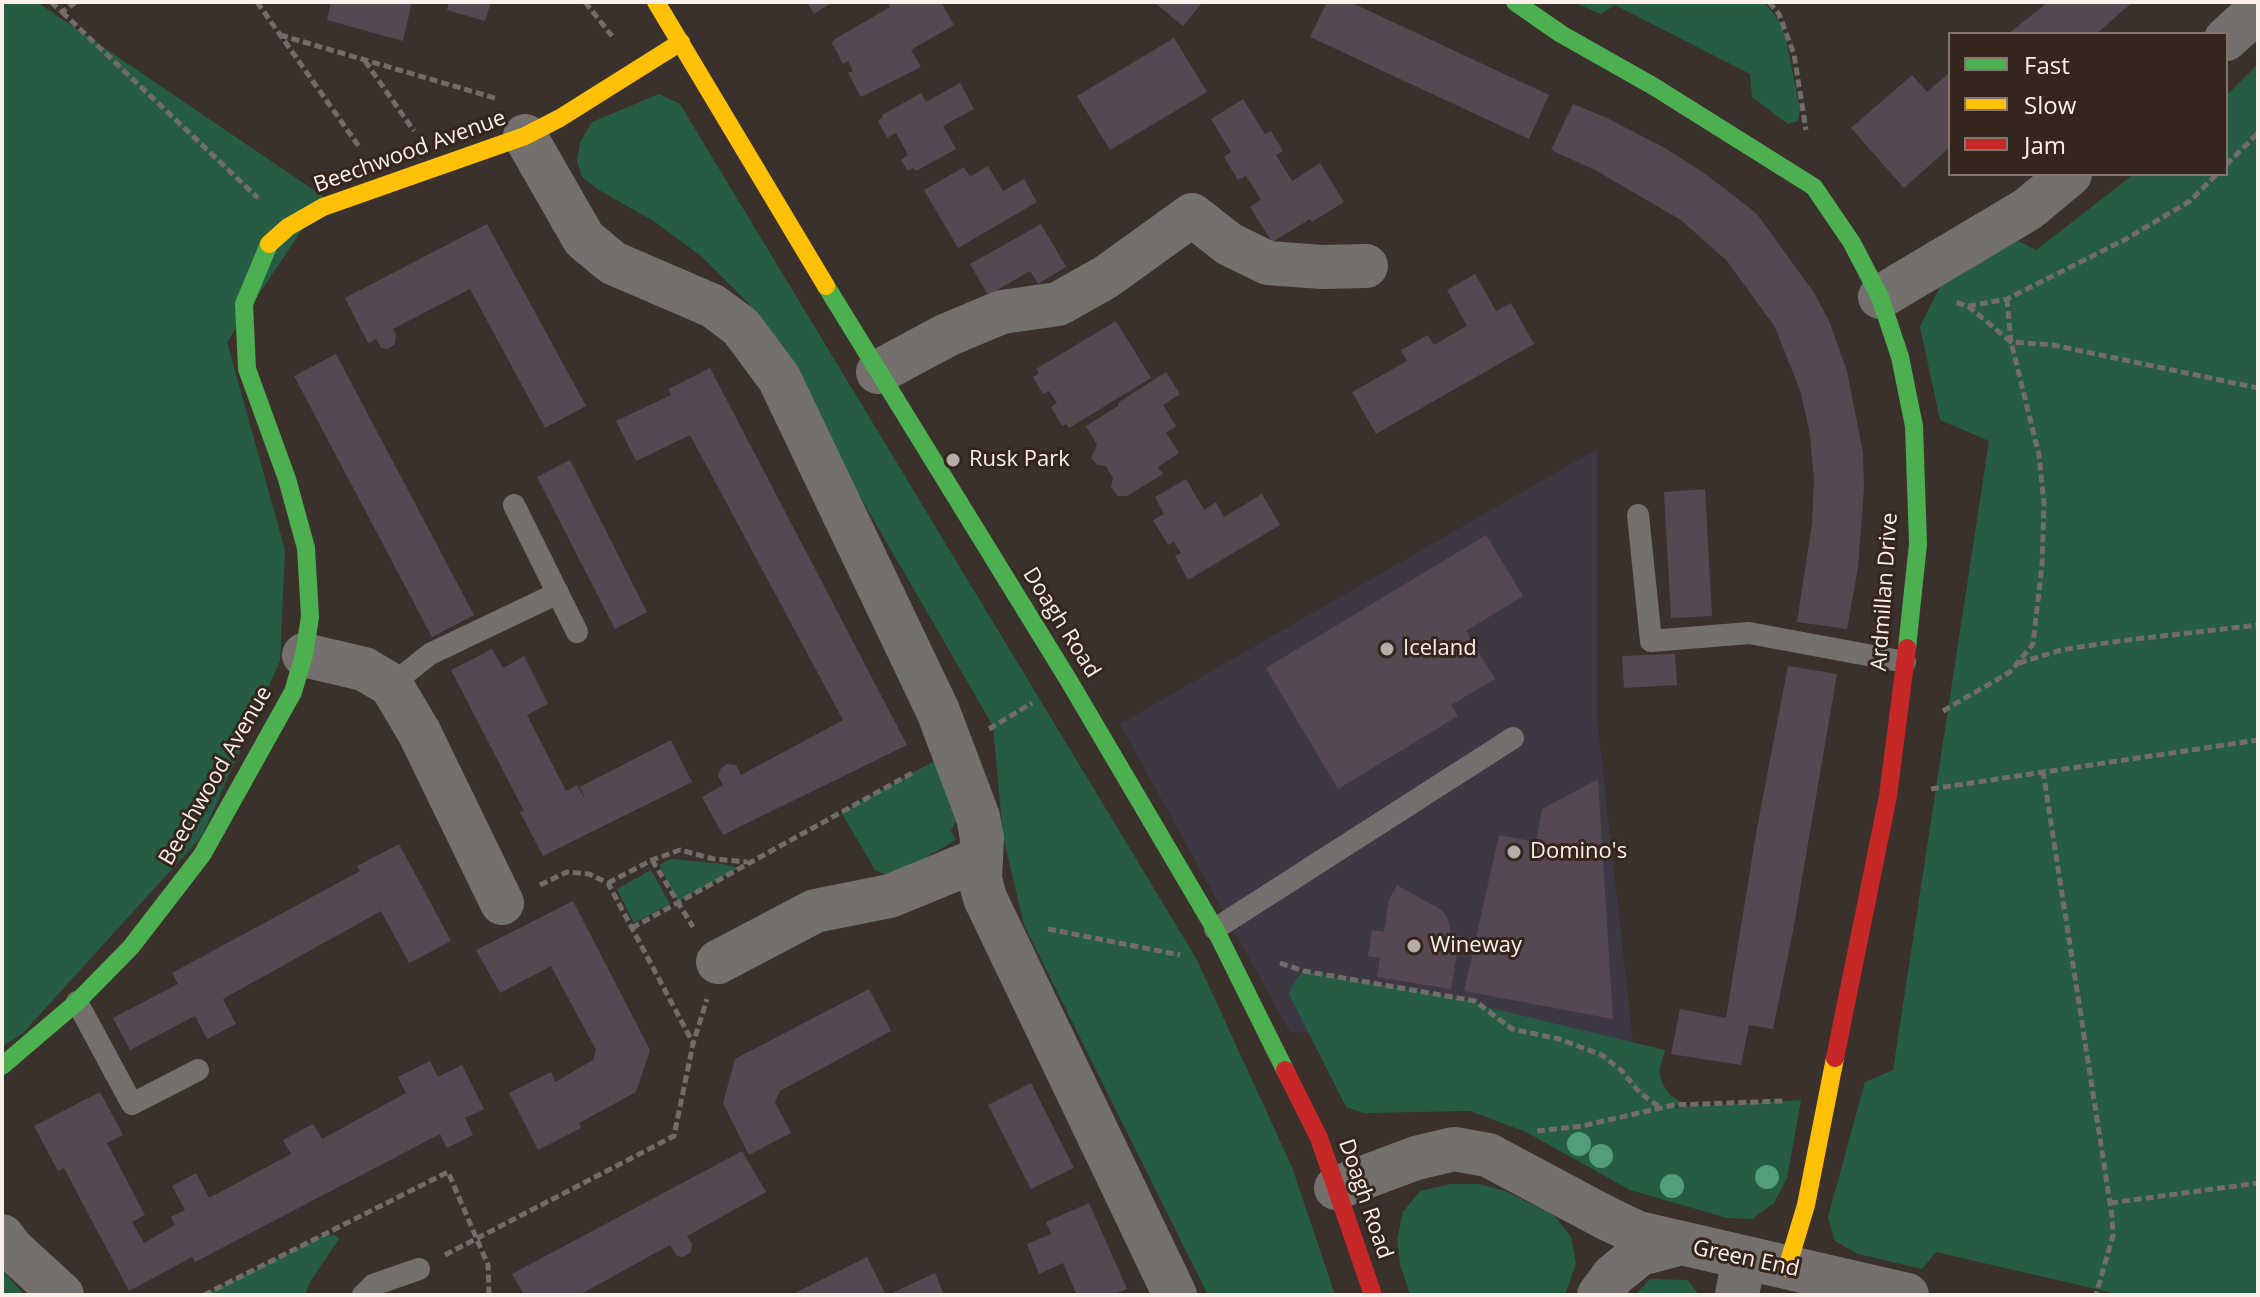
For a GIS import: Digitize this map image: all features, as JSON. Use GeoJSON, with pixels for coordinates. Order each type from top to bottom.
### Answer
{"type":"FeatureCollection","features":[{"type":"Feature","properties":{"kind":"street","name":"Doagh Road"},"geometry":{"type":"LineString","coordinates":[[656,2],[878,372],[1069,681],[1219,937],[1319,1138],[1373,1295]]}},
{"type":"Feature","properties":{"kind":"street","name":"Ardmillan Drive"},"geometry":{"type":"LineString","coordinates":[[1515,2],[1561,34],[1653,86],[1814,187],[1852,243],[1890,290],[1914,426],[1918,544],[1888,796],[1806,1205],[1787,1268]]}},
{"type":"Feature","properties":{"kind":"street"},"geometry":{"type":"LineString","coordinates":[[2228,37],[2258,10]]}},
{"type":"Feature","properties":{"kind":"street","name":"Beechwood Avenue"},"geometry":{"type":"LineString","coordinates":[[2,1066],[77,1002],[131,947],[202,855],[293,692],[304,655],[310,617],[306,548],[287,479],[247,369],[244,304],[269,243],[288,227],[323,207],[542,127],[681,42]]}},
{"type":"Feature","properties":{"kind":"street"},"geometry":{"type":"LineString","coordinates":[[542,127],[584,239],[613,263],[713,306],[741,327],[779,378],[938,711],[978,817],[982,838],[980,879],[995,919],[1175,1295]]}},
{"type":"Feature","properties":{"kind":"street"},"geometry":{"type":"LineString","coordinates":[[1890,290],[2028,209],[2068,176]]}},
{"type":"Feature","properties":{"kind":"street"},"geometry":{"type":"LineString","coordinates":[[878,372],[947,335],[1002,312],[1058,304],[1106,277],[1192,215],[1229,244],[1268,263],[1366,266]]}},
{"type":"Feature","properties":{"kind":"street"},"geometry":{"type":"LineString","coordinates":[[304,655],[364,669],[391,685],[419,732],[502,903]]}},
{"type":"Feature","properties":{"kind":"street"},"geometry":{"type":"LineString","coordinates":[[718,962],[815,911],[890,896],[980,859]]}},
{"type":"Feature","properties":{"kind":"street","name":"Green End"},"geometry":{"type":"LineString","coordinates":[[1336,1188],[1416,1158],[1454,1149],[1488,1155],[1638,1233],[1678,1244],[1741,1276],[1787,1268],[1907,1295]]}},
{"type":"Feature","properties":{"kind":"street"},"geometry":{"type":"LineString","coordinates":[[1577,1203],[1588,1221],[1596,1246],[1597,1274],[1592,1295]]}},
{"type":"Feature","properties":{"kind":"street"},"geometry":{"type":"LineString","coordinates":[[2,1236],[62,1295]]}},
{"type":"Feature","properties":{"kind":"street","name":"Green End"},"geometry":{"type":"LineString","coordinates":[[1599,1295],[1614,1275],[1640,1254],[1678,1244]]}},
{"type":"Feature","properties":{"kind":"lane"},"geometry":{"type":"LineString","coordinates":[[514,505],[577,632]]}},
{"type":"Feature","properties":{"kind":"lane"},"geometry":{"type":"LineString","coordinates":[[1638,515],[1651,641],[1749,633],[1905,662]]}},
{"type":"Feature","properties":{"kind":"lane"},"geometry":{"type":"LineString","coordinates":[[391,685],[430,654],[558,593]]}},
{"type":"Feature","properties":{"kind":"lane"},"geometry":{"type":"LineString","coordinates":[[1219,937],[1513,738]]}},
{"type":"Feature","properties":{"kind":"lane"},"geometry":{"type":"LineString","coordinates":[[77,1002],[132,1104],[198,1070]]}},
{"type":"Feature","properties":{"kind":"lane"},"geometry":{"type":"LineString","coordinates":[[363,1295],[373,1285],[419,1269]]}},
{"type":"Feature","properties":{"kind":"path"},"geometry":{"type":"LineString","coordinates":[[51,2],[288,227]]}},
{"type":"Feature","properties":{"kind":"path"},"geometry":{"type":"LineString","coordinates":[[62,12],[76,2]]}},
{"type":"Feature","properties":{"kind":"path"},"geometry":{"type":"LineString","coordinates":[[257,2],[385,184]]}},
{"type":"Feature","properties":{"kind":"path"},"geometry":{"type":"LineString","coordinates":[[1769,2],[1779,14],[1794,54],[1814,187]]}},
{"type":"Feature","properties":{"kind":"path"},"geometry":{"type":"LineString","coordinates":[[280,35],[364,60],[542,127]]}},
{"type":"Feature","properties":{"kind":"path"},"geometry":{"type":"LineString","coordinates":[[364,60],[439,167]]}},
{"type":"Feature","properties":{"kind":"path"},"geometry":{"type":"LineString","coordinates":[[2228,163],[2258,133]]}},
{"type":"Feature","properties":{"kind":"path"},"geometry":{"type":"LineString","coordinates":[[1890,290],[1968,306],[2007,299],[2126,239],[2190,201],[2215,176]]}},
{"type":"Feature","properties":{"kind":"path"},"geometry":{"type":"LineString","coordinates":[[1895,738],[2010,672],[2033,644],[2042,565],[2044,504],[2039,455],[2011,342],[2007,299]]}},
{"type":"Feature","properties":{"kind":"path"},"geometry":{"type":"LineString","coordinates":[[1968,306],[2011,342],[2053,345],[2258,388]]}},
{"type":"Feature","properties":{"kind":"path"},"geometry":{"type":"LineString","coordinates":[[2017,664],[2061,650],[2258,625]]}},
{"type":"Feature","properties":{"kind":"path"},"geometry":{"type":"LineString","coordinates":[[632,928],[953,750],[1069,681]]}},
{"type":"Feature","properties":{"kind":"path"},"geometry":{"type":"LineString","coordinates":[[1888,796],[2258,740]]}},
{"type":"Feature","properties":{"kind":"path"},"geometry":{"type":"LineString","coordinates":[[2043,771],[2110,1203],[2113,1235],[2096,1295]]}},
{"type":"Feature","properties":{"kind":"path"},"geometry":{"type":"LineString","coordinates":[[608,883],[652,860],[680,850],[714,859],[750,862]]}},
{"type":"Feature","properties":{"kind":"path"},"geometry":{"type":"LineString","coordinates":[[419,1269],[674,1136],[693,1044],[718,962],[676,903],[652,860]]}},
{"type":"Feature","properties":{"kind":"path"},"geometry":{"type":"LineString","coordinates":[[502,903],[567,872],[589,874],[608,883],[693,1044]]}},
{"type":"Feature","properties":{"kind":"path"},"geometry":{"type":"LineString","coordinates":[[995,919],[1196,958],[1219,937],[1304,971],[1475,1001],[1512,1029],[1559,1039],[1602,1055],[1621,1070],[1640,1093],[1661,1108]]}},
{"type":"Feature","properties":{"kind":"path"},"geometry":{"type":"LineString","coordinates":[[1488,1155],[1517,1133],[1582,1126],[1661,1108],[1829,1097]]}},
{"type":"Feature","properties":{"kind":"path"},"geometry":{"type":"LineString","coordinates":[[204,1295],[448,1172],[488,1265],[489,1295]]}},
{"type":"Feature","properties":{"kind":"path"},"geometry":{"type":"LineString","coordinates":[[2110,1203],[2258,1183]]}},
{"type":"Feature","properties":{"kind":"shaded area"},"geometry":{"type":"Polygon","coordinates":[[[1597,449],[1597,718],[1633,1042],[1290,1032],[1120,724],[1597,449]]]}},
{"type":"Feature","properties":{"kind":"green space"},"geometry":{"type":"Polygon","coordinates":[[[2,2],[37,2],[324,197],[227,342],[285,550],[280,661],[202,836],[23,1033],[2,1047],[2,2]]]}},
{"type":"Feature","properties":{"kind":"green space"},"geometry":{"type":"Polygon","coordinates":[[[1573,2],[1764,2],[1779,20],[1786,39],[1800,109],[1798,121],[1788,124],[1752,97],[1750,74],[1615,5],[1601,14],[1573,2]]]}},
{"type":"Feature","properties":{"kind":"green space"},"geometry":{"type":"Polygon","coordinates":[[[2258,64],[2258,1295],[2122,1295],[1936,1252],[1922,1269],[1858,1254],[1835,1241],[1828,1217],[1865,1082],[1893,1070],[1989,441],[1940,420],[1920,327],[1947,272],[2013,238],[2036,250],[2131,176],[2228,176],[2228,94],[2258,64]]]}},
{"type":"Feature","properties":{"kind":"green space"},"geometry":{"type":"Polygon","coordinates":[[[659,94],[680,104],[1196,958],[1292,1167],[1335,1295],[1208,1295],[1024,925],[1003,836],[993,726],[748,303],[701,256],[655,222],[582,177],[577,161],[580,142],[592,122],[659,94]]]}},
{"type":"Feature","properties":{"kind":"green space"},"geometry":{"type":"Polygon","coordinates":[[[938,759],[956,821],[951,831],[956,840],[902,871],[884,874],[875,870],[841,812],[938,759]]]}},
{"type":"Feature","properties":{"kind":"green space"},"geometry":{"type":"Polygon","coordinates":[[[671,859],[739,868],[678,902],[659,865],[671,859]]]}},
{"type":"Feature","properties":{"kind":"green space"},"geometry":{"type":"Polygon","coordinates":[[[651,870],[670,904],[634,923],[617,889],[651,870]]]}},
{"type":"Feature","properties":{"kind":"green space"},"geometry":{"type":"Polygon","coordinates":[[[1304,971],[1475,1001],[1482,1006],[1665,1050],[1659,1071],[1662,1083],[1670,1095],[1681,1102],[1669,1108],[1801,1100],[1787,1178],[1774,1203],[1752,1219],[1727,1218],[1630,1190],[1526,1132],[1470,1111],[1364,1113],[1346,1107],[1289,994],[1295,980],[1304,971]]]}},
{"type":"Feature","properties":{"kind":"green space"},"geometry":{"type":"Polygon","coordinates":[[[1451,1184],[1479,1184],[1505,1191],[1554,1215],[1571,1237],[1576,1263],[1565,1295],[1410,1295],[1400,1264],[1397,1239],[1403,1212],[1420,1191],[1451,1184]]]}},
{"type":"Feature","properties":{"kind":"green space"},"geometry":{"type":"Polygon","coordinates":[[[335,1235],[339,1239],[310,1282],[305,1295],[204,1295],[321,1236],[335,1235]]]}},
{"type":"Feature","properties":{"kind":"green space"},"geometry":{"type":"Polygon","coordinates":[[[2,1270],[25,1295],[2,1295],[2,1270]]]}},
{"type":"Feature","properties":{"kind":"green space"},"geometry":{"type":"Polygon","coordinates":[[[1650,1279],[1688,1280],[1699,1295],[1635,1295],[1650,1279]]]}},
{"type":"Feature","properties":{"kind":"building"},"geometry":{"type":"Polygon","coordinates":[[[331,2],[412,2],[403,41],[327,20],[331,2]]]}},
{"type":"Feature","properties":{"kind":"building"},"geometry":{"type":"Polygon","coordinates":[[[449,2],[491,2],[485,21],[447,10],[449,2]]]}},
{"type":"Feature","properties":{"kind":"building"},"geometry":{"type":"Polygon","coordinates":[[[807,2],[833,2],[814,14],[807,2]]]}},
{"type":"Feature","properties":{"kind":"building"},"geometry":{"type":"Polygon","coordinates":[[[887,2],[941,2],[954,25],[911,50],[921,67],[861,97],[848,73],[853,71],[848,61],[843,64],[832,43],[890,7],[887,2]]]}},
{"type":"Feature","properties":{"kind":"building"},"geometry":{"type":"Polygon","coordinates":[[[1154,2],[1203,2],[1183,26],[1154,2]]]}},
{"type":"Feature","properties":{"kind":"building"},"geometry":{"type":"Polygon","coordinates":[[[1327,2],[1350,2],[1549,95],[1529,139],[1310,37],[1327,2]]]}},
{"type":"Feature","properties":{"kind":"building"},"geometry":{"type":"Polygon","coordinates":[[[2048,2],[2133,2],[2098,32],[2010,32],[2048,2]]]}},
{"type":"Feature","properties":{"kind":"building"},"geometry":{"type":"Polygon","coordinates":[[[1174,38],[1207,92],[1110,150],[1077,96],[1174,38]]]}},
{"type":"Feature","properties":{"kind":"building"},"geometry":{"type":"Polygon","coordinates":[[[1948,74],[1948,149],[1904,188],[1851,128],[1912,75],[1927,92],[1948,74]]]}},
{"type":"Feature","properties":{"kind":"building"},"geometry":{"type":"Polygon","coordinates":[[[960,83],[974,109],[943,126],[956,149],[916,171],[913,168],[908,171],[901,160],[908,155],[896,133],[887,138],[878,121],[882,115],[921,93],[926,102],[960,83]]]}},
{"type":"Feature","properties":{"kind":"building"},"geometry":{"type":"Polygon","coordinates":[[[1243,99],[1265,134],[1271,131],[1283,151],[1276,155],[1292,181],[1320,163],[1344,202],[1272,242],[1250,207],[1261,199],[1246,176],[1238,180],[1224,157],[1231,152],[1211,119],[1243,99]]]}},
{"type":"Feature","properties":{"kind":"building"},"geometry":{"type":"Polygon","coordinates":[[[1573,104],[1665,148],[1707,175],[1757,214],[1815,294],[1829,321],[1847,371],[1863,453],[1864,488],[1858,568],[1847,629],[1797,622],[1812,524],[1814,480],[1810,435],[1801,393],[1775,327],[1727,261],[1681,220],[1595,170],[1551,150],[1573,104]]]}},
{"type":"Feature","properties":{"kind":"building"},"geometry":{"type":"Polygon","coordinates":[[[988,166],[1003,191],[1024,179],[1037,202],[958,248],[924,190],[964,167],[970,177],[988,166]]]}},
{"type":"Feature","properties":{"kind":"building"},"geometry":{"type":"Polygon","coordinates":[[[487,224],[586,406],[545,428],[470,289],[393,329],[395,344],[388,349],[381,348],[376,339],[368,343],[345,298],[487,224]]]}},
{"type":"Feature","properties":{"kind":"building"},"geometry":{"type":"Polygon","coordinates":[[[1041,224],[1066,267],[1038,284],[1030,271],[988,295],[970,264],[1041,224]]]}},
{"type":"Feature","properties":{"kind":"building"},"geometry":{"type":"Polygon","coordinates":[[[1475,274],[1496,311],[1511,303],[1534,344],[1376,434],[1352,392],[1407,361],[1401,350],[1428,335],[1434,345],[1467,326],[1447,290],[1475,274]]]}},
{"type":"Feature","properties":{"kind":"building"},"geometry":{"type":"Polygon","coordinates":[[[1116,321],[1151,378],[1069,428],[1066,424],[1062,426],[1051,407],[1057,403],[1049,391],[1043,394],[1033,377],[1039,373],[1036,369],[1116,321]]]}},
{"type":"Feature","properties":{"kind":"building"},"geometry":{"type":"Polygon","coordinates":[[[336,354],[474,615],[432,637],[294,376],[336,354]]]}},
{"type":"Feature","properties":{"kind":"building"},"geometry":{"type":"Polygon","coordinates":[[[710,368],[907,745],[723,835],[702,797],[723,785],[718,776],[721,768],[727,764],[736,765],[741,775],[843,720],[690,435],[636,461],[616,421],[671,395],[668,389],[710,368]]]}},
{"type":"Feature","properties":{"kind":"building"},"geometry":{"type":"Polygon","coordinates":[[[1166,372],[1180,394],[1163,405],[1176,426],[1166,433],[1179,453],[1158,467],[1163,474],[1127,496],[1118,496],[1111,487],[1113,478],[1106,466],[1097,465],[1091,458],[1097,445],[1086,426],[1166,372]]]}},
{"type":"Feature","properties":{"kind":"building"},"geometry":{"type":"Polygon","coordinates":[[[570,460],[647,612],[615,629],[537,477],[570,460]]]}},
{"type":"Feature","properties":{"kind":"building"},"geometry":{"type":"Polygon","coordinates":[[[1186,479],[1204,510],[1216,502],[1224,517],[1262,494],[1280,525],[1188,580],[1175,556],[1181,553],[1174,542],[1168,545],[1153,520],[1164,514],[1155,497],[1186,479]]]}},
{"type":"Feature","properties":{"kind":"building"},"geometry":{"type":"Polygon","coordinates":[[[1705,489],[1712,616],[1671,618],[1664,492],[1705,489]]]}},
{"type":"Feature","properties":{"kind":"building","name":"Iceland"},"geometry":{"type":"Polygon","coordinates":[[[1486,535],[1523,596],[1466,631],[1495,679],[1451,705],[1458,716],[1338,789],[1266,668],[1486,535]]]}},
{"type":"Feature","properties":{"kind":"building"},"geometry":{"type":"Polygon","coordinates":[[[492,649],[503,668],[524,656],[548,704],[527,715],[566,791],[577,785],[586,801],[580,787],[671,740],[692,782],[543,856],[520,812],[524,811],[451,670],[492,649]]]}},
{"type":"Feature","properties":{"kind":"building"},"geometry":{"type":"Polygon","coordinates":[[[1675,654],[1677,685],[1624,688],[1622,656],[1675,654]]]}},
{"type":"Feature","properties":{"kind":"building"},"geometry":{"type":"Polygon","coordinates":[[[1788,666],[1837,674],[1773,1029],[1749,1025],[1741,1065],[1671,1054],[1680,1009],[1726,1018],[1757,828],[1788,666]]]}},
{"type":"Feature","properties":{"kind":"building"},"geometry":{"type":"Polygon","coordinates":[[[1598,779],[1613,1019],[1464,991],[1499,835],[1536,842],[1542,809],[1598,779]]]}},
{"type":"Feature","properties":{"kind":"building"},"geometry":{"type":"Polygon","coordinates":[[[399,844],[451,941],[409,963],[381,911],[223,999],[236,1024],[207,1039],[195,1016],[130,1050],[113,1018],[178,984],[172,973],[360,871],[357,866],[399,844]]]}},
{"type":"Feature","properties":{"kind":"building","name":"Wineway"},"geometry":{"type":"Polygon","coordinates":[[[1397,885],[1443,911],[1451,934],[1460,936],[1451,989],[1377,977],[1380,958],[1368,956],[1372,930],[1384,932],[1389,899],[1397,885]]]}},
{"type":"Feature","properties":{"kind":"building"},"geometry":{"type":"Polygon","coordinates":[[[573,901],[650,1050],[636,1092],[579,1123],[581,1128],[538,1150],[509,1093],[551,1072],[555,1082],[593,1060],[596,1050],[551,966],[500,993],[476,950],[573,901]]]}},
{"type":"Feature","properties":{"kind":"building"},"geometry":{"type":"Polygon","coordinates":[[[869,989],[891,1031],[780,1091],[775,1102],[791,1133],[749,1155],[723,1103],[735,1059],[869,989]]]}},
{"type":"Feature","properties":{"kind":"building"},"geometry":{"type":"Polygon","coordinates":[[[430,1061],[438,1077],[462,1065],[484,1109],[465,1118],[473,1135],[447,1148],[440,1134],[195,1262],[192,1257],[129,1291],[64,1168],[58,1171],[34,1126],[100,1092],[123,1135],[107,1143],[145,1215],[132,1222],[144,1243],[175,1225],[171,1217],[185,1210],[172,1186],[196,1173],[209,1198],[291,1154],[283,1140],[313,1124],[322,1139],[406,1093],[398,1077],[430,1061]]]}},
{"type":"Feature","properties":{"kind":"building"},"geometry":{"type":"Polygon","coordinates":[[[1031,1083],[1074,1168],[1031,1189],[988,1105],[1031,1083]]]}},
{"type":"Feature","properties":{"kind":"building"},"geometry":{"type":"Polygon","coordinates":[[[742,1151],[766,1192],[687,1236],[692,1244],[691,1252],[683,1257],[677,1256],[670,1245],[579,1295],[524,1295],[512,1274],[742,1151]]]}},
{"type":"Feature","properties":{"kind":"building"},"geometry":{"type":"Polygon","coordinates":[[[1089,1203],[1127,1289],[1112,1295],[1077,1295],[1063,1263],[1039,1274],[1027,1244],[1051,1234],[1046,1222],[1089,1203]]]}},
{"type":"Feature","properties":{"kind":"building"},"geometry":{"type":"Polygon","coordinates":[[[867,1257],[886,1295],[791,1295],[867,1257]]]}},
{"type":"Feature","properties":{"kind":"building"},"geometry":{"type":"Polygon","coordinates":[[[935,1273],[944,1295],[895,1295],[894,1292],[935,1273]]]}},
{"type":"Feature","properties":{"kind":"traffic: fast"},"geometry":{"type":"LineString","coordinates":[[1515,2],[1561,34],[1653,86],[1814,187],[1852,243],[1880,297],[1900,357],[1914,426],[1918,544],[1907,648]]}},
{"type":"Feature","properties":{"kind":"traffic: fast"},"geometry":{"type":"LineString","coordinates":[[2,1066],[77,1002],[131,947],[202,855],[293,692],[304,655],[310,617],[306,548],[287,479],[247,369],[244,304],[269,244]]}},
{"type":"Feature","properties":{"kind":"traffic: fast"},"geometry":{"type":"LineString","coordinates":[[826,286],[1069,681],[1215,929],[1285,1070]]}},
{"type":"Feature","properties":{"kind":"traffic: slow"},"geometry":{"type":"LineString","coordinates":[[656,2],[826,286]]}},
{"type":"Feature","properties":{"kind":"traffic: slow"},"geometry":{"type":"LineString","coordinates":[[269,244],[288,227],[323,207],[525,136],[560,118],[681,42]]}},
{"type":"Feature","properties":{"kind":"traffic: slow"},"geometry":{"type":"LineString","coordinates":[[1787,1268],[1806,1205],[1835,1058]]}},
{"type":"Feature","properties":{"kind":"traffic: jam"},"geometry":{"type":"LineString","coordinates":[[1835,1058],[1888,796],[1907,648]]}},
{"type":"Feature","properties":{"kind":"traffic: jam"},"geometry":{"type":"LineString","coordinates":[[1285,1070],[1319,1138],[1373,1295]]}},
{"type":"Feature","properties":{"kind":"place","name":"Rusk Park"},"geometry":{"type":"Point","coordinates":[953,460]}},
{"type":"Feature","properties":{"kind":"place","name":"Iceland"},"geometry":{"type":"Point","coordinates":[1387,649]}},
{"type":"Feature","properties":{"kind":"place","name":"Domino's"},"geometry":{"type":"Point","coordinates":[1514,852]}},
{"type":"Feature","properties":{"kind":"place","name":"Wineway"},"geometry":{"type":"Point","coordinates":[1414,946]}}]}
